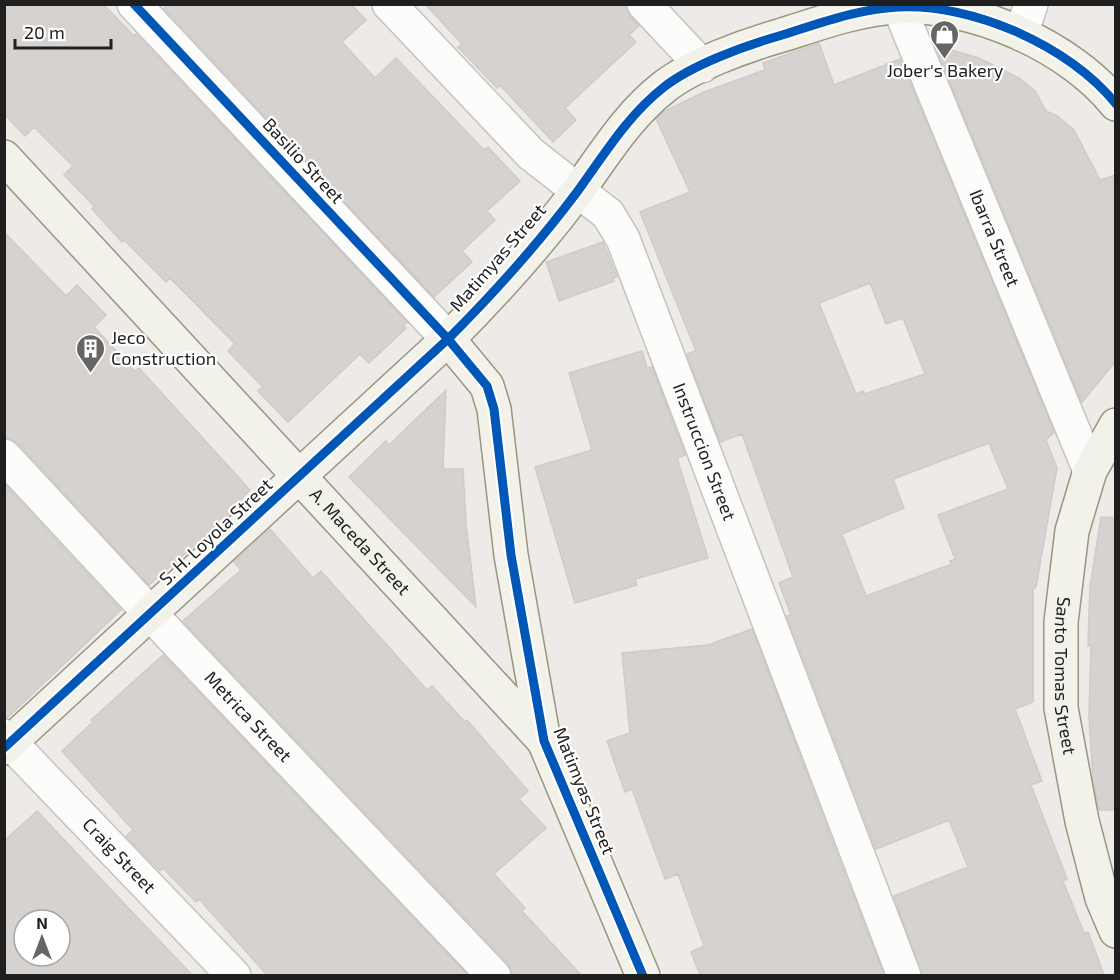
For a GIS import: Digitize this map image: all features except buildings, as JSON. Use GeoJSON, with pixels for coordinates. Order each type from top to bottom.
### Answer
{"type":"FeatureCollection","features":[{"type":"Feature","properties":{"kind":"street","name":"Basilio Street"},"geometry":{"type":"LineString","coordinates":[[134,4],[448,339]]}},
{"type":"Feature","properties":{"kind":"street","name":"Instruccion Street"},"geometry":{"type":"LineString","coordinates":[[389,4],[531,154],[608,214],[623,239],[904,975]]}},
{"type":"Feature","properties":{"kind":"street"},"geometry":{"type":"LineString","coordinates":[[644,4],[702,66]]}},
{"type":"Feature","properties":{"kind":"street","name":"Matimyas Street"},"geometry":{"type":"LineString","coordinates":[[643,975],[544,741],[511,555],[494,409],[487,386],[448,339],[493,295],[633,117],[664,87],[744,46],[847,10],[899,7],[942,9],[1026,19],[1103,89],[1116,104]]}},
{"type":"Feature","properties":{"kind":"street","name":"Ibarra Street"},"geometry":{"type":"LineString","coordinates":[[899,7],[1090,471]]}},
{"type":"Feature","properties":{"kind":"street","name":"A. Maceda Street"},"geometry":{"type":"LineString","coordinates":[[4,157],[298,478],[544,741]]}},
{"type":"Feature","properties":{"kind":"street","name":"S. H. Loyola Street"},"geometry":{"type":"LineString","coordinates":[[7,742],[151,615],[448,339]]}},
{"type":"Feature","properties":{"kind":"street","name":"Santo Tomas Street"},"geometry":{"type":"LineString","coordinates":[[1116,425],[1090,471],[1072,531],[1061,622],[1061,708],[1082,821],[1102,898],[1116,931]]}},
{"type":"Feature","properties":{"kind":"street","name":"Metrica Street"},"geometry":{"type":"LineString","coordinates":[[4,456],[151,615],[494,975]]}},
{"type":"Feature","properties":{"kind":"street","name":"Craig Street"},"geometry":{"type":"LineString","coordinates":[[7,742],[234,975]]}},
{"type":"Feature","properties":{"kind":"cycle path"},"geometry":{"type":"LineString","coordinates":[[134,4],[448,339],[487,386],[494,409],[511,555],[544,741],[643,976]]}},
{"type":"Feature","properties":{"kind":"cycle path"},"geometry":{"type":"LineString","coordinates":[[4,748],[448,339],[499,286],[547,230],[639,110],[664,87],[689,71],[750,45],[838,18],[883,8],[927,8],[957,12],[1017,32],[1073,64],[1116,104]]}},
{"type":"Feature","properties":{"kind":"place","name":"Jober's Bakery"},"geometry":{"type":"Point","coordinates":[945,60]}},
{"type":"Feature","properties":{"kind":"place","name":"Jeco Construction"},"geometry":{"type":"Point","coordinates":[90,374]}}]}
